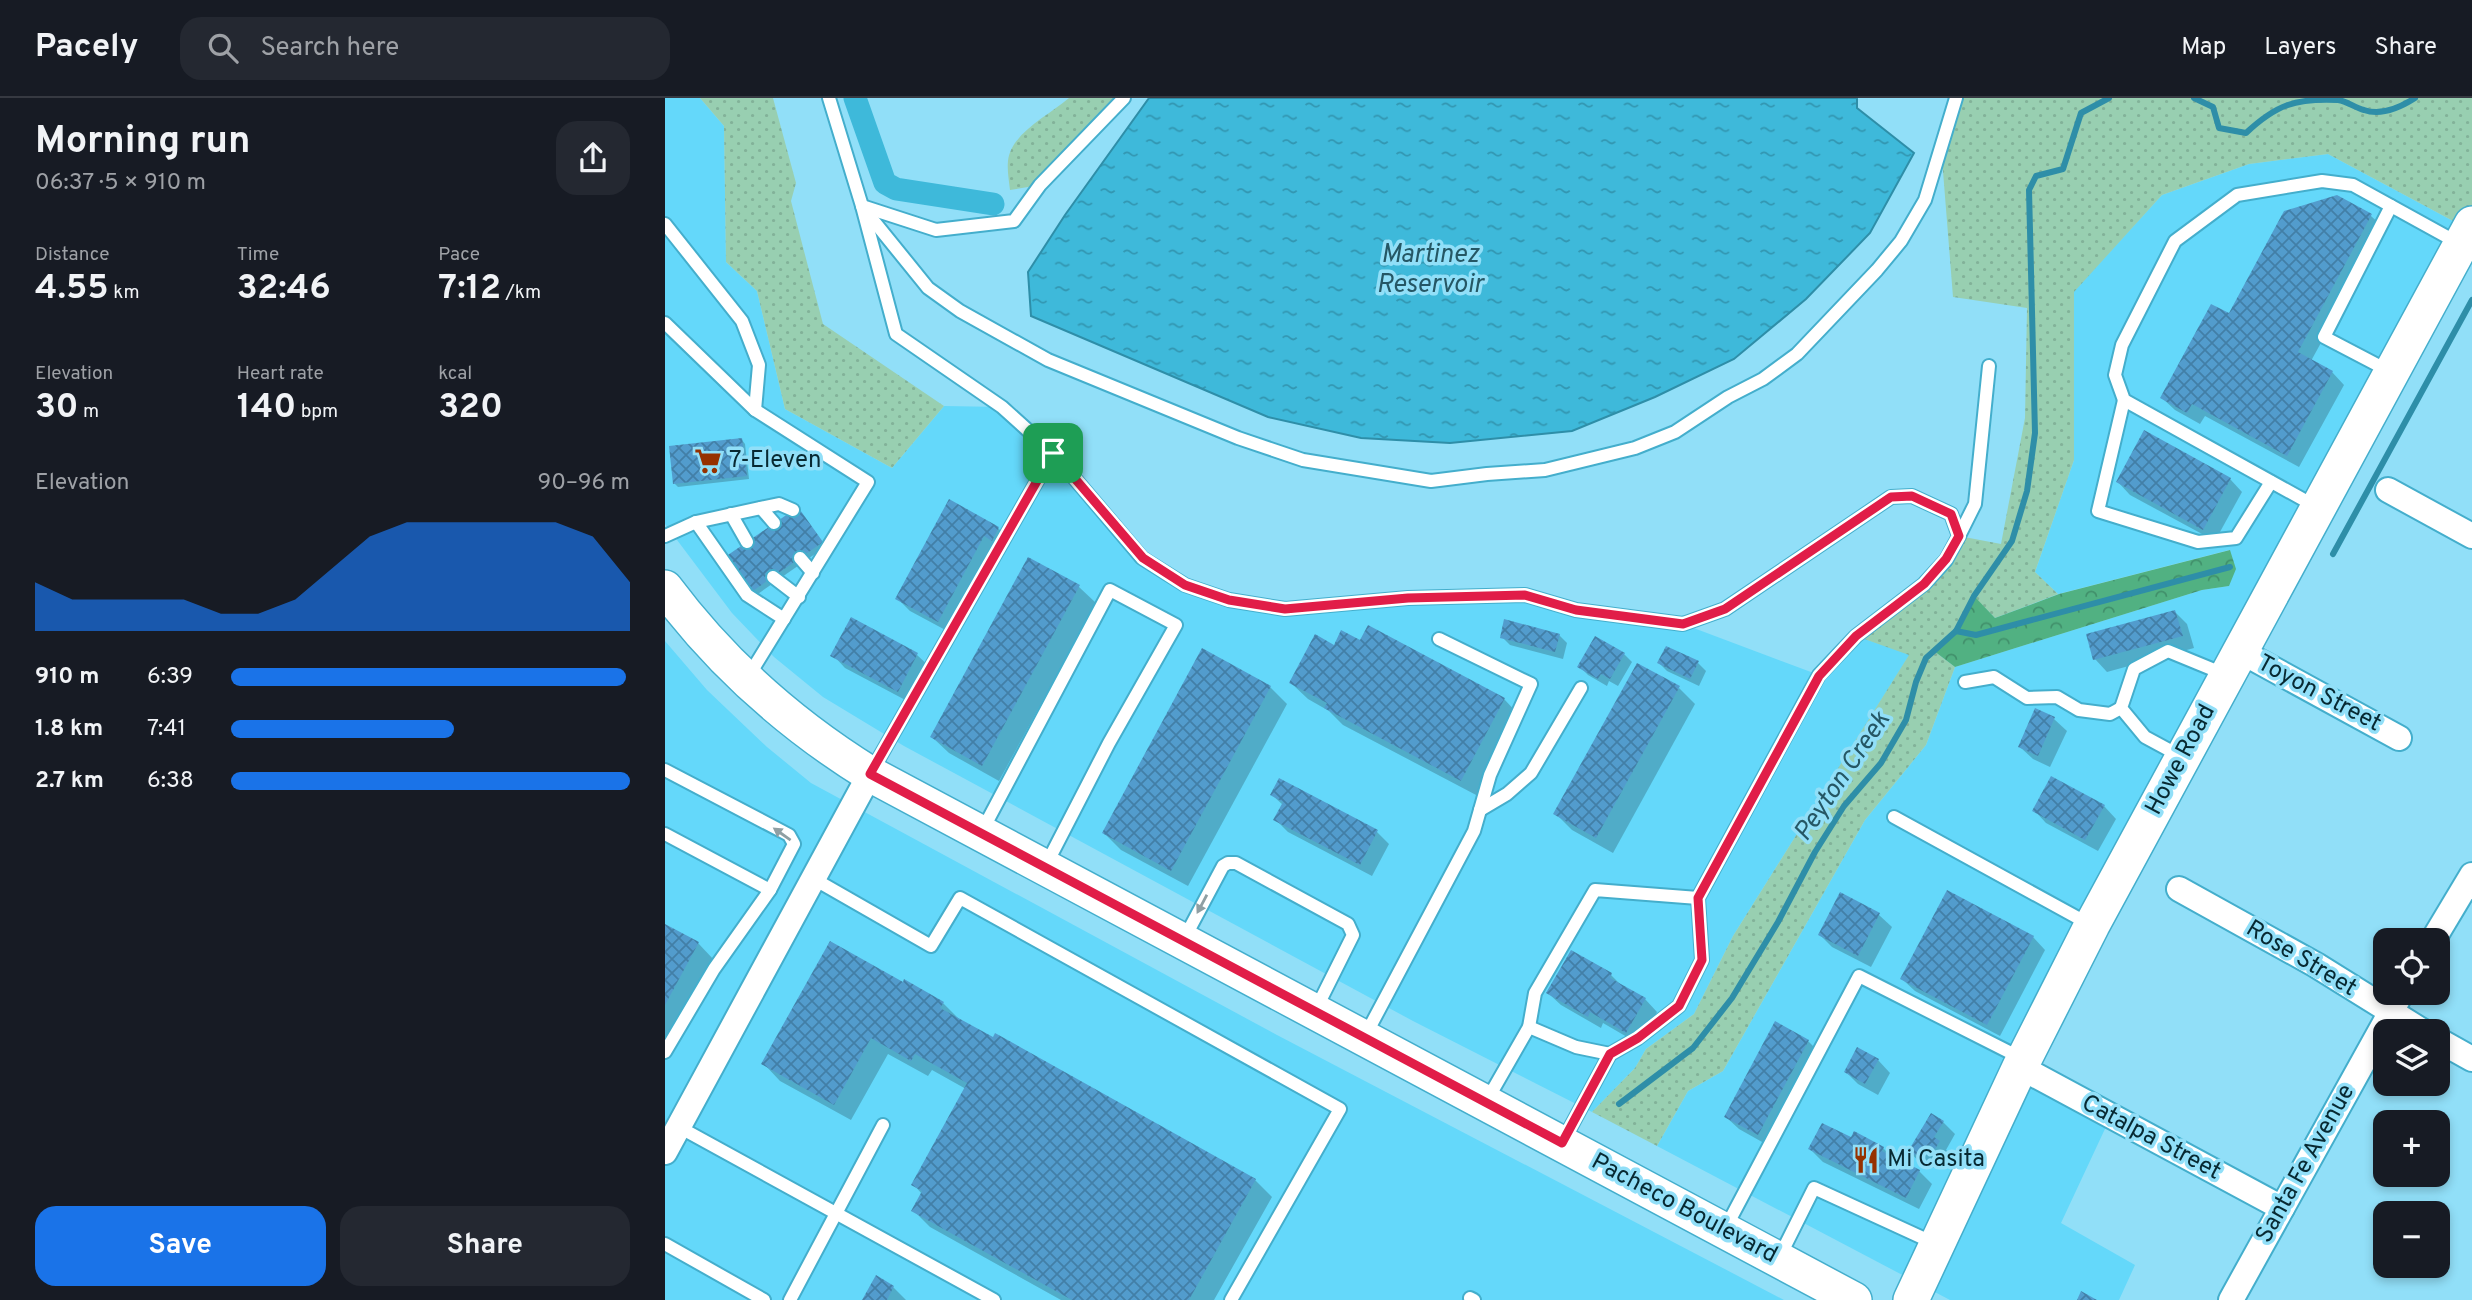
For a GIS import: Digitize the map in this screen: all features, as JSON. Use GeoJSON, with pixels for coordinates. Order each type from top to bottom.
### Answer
{"type":"FeatureCollection","features":[{"type":"Feature","properties":{"kind":"main road","name":"Howe Road"},"geometry":{"type":"LineString","coordinates":[[1911,1300],[2022,1063],[2092,926],[2468,227]]}},
{"type":"Feature","properties":{"kind":"main road","name":"Pacheco Boulevard"},"geometry":{"type":"LineString","coordinates":[[665,588],[767,701],[829,748],[870,774],[1854,1300]]}},
{"type":"Feature","properties":{"kind":"street"},"geometry":{"type":"LineString","coordinates":[[2388,490],[2472,536]]}},
{"type":"Feature","properties":{"kind":"street","name":"Toyon Street"},"geometry":{"type":"LineString","coordinates":[[2233,663],[2399,738]]}},
{"type":"Feature","properties":{"kind":"street"},"geometry":{"type":"LineString","coordinates":[[665,1152],[870,774]]}},
{"type":"Feature","properties":{"kind":"street"},"geometry":{"type":"LineString","coordinates":[[2440,928],[2472,875]]}},
{"type":"Feature","properties":{"kind":"street","name":"Rose Street"},"geometry":{"type":"LineString","coordinates":[[2179,888],[2316,965],[2373,991]]}},
{"type":"Feature","properties":{"kind":"street","name":"Santa Fe Avenue"},"geometry":{"type":"LineString","coordinates":[[2231,1300],[2394,1005]]}},
{"type":"Feature","properties":{"kind":"street","name":"Rose Street"},"geometry":{"type":"LineString","coordinates":[[2399,1005],[2411,1019]]}},
{"type":"Feature","properties":{"kind":"street"},"geometry":{"type":"LineString","coordinates":[[2450,1047],[2472,1059]]}},
{"type":"Feature","properties":{"kind":"street","name":"Catalpa Street"},"geometry":{"type":"LineString","coordinates":[[2022,1063],[2281,1208]]}},
{"type":"Feature","properties":{"kind":"lane"},"geometry":{"type":"LineString","coordinates":[[829,98],[862,206],[896,334],[1002,407],[1053,453],[1143,558],[1185,585],[1229,600],[1285,609],[1408,598],[1525,595],[1576,610],[1683,624],[1725,609],[1891,497],[1912,496],[1951,514],[1959,536]]}},
{"type":"Feature","properties":{"kind":"lane"},"geometry":{"type":"LineString","coordinates":[[862,206],[936,230],[1014,221],[1039,186],[1124,98]]}},
{"type":"Feature","properties":{"kind":"lane"},"geometry":{"type":"LineString","coordinates":[[862,206],[929,288],[960,311],[1048,360],[1238,438],[1303,460],[1431,481],[1545,470],[1635,448],[1675,432],[1728,397],[1763,379],[1797,354],[1901,241],[1925,200],[1956,98]]}},
{"type":"Feature","properties":{"kind":"lane"},"geometry":{"type":"LineString","coordinates":[[2271,482],[2236,538],[2198,542],[2098,511],[2124,400],[2115,375],[2122,345],[2175,241],[2237,195],[2322,181],[2353,185],[2391,206],[2468,227]]}},
{"type":"Feature","properties":{"kind":"lane"},"geometry":{"type":"LineString","coordinates":[[2391,206],[2324,337],[2392,372]]}},
{"type":"Feature","properties":{"kind":"lane"},"geometry":{"type":"LineString","coordinates":[[665,223],[742,321],[759,365],[755,410]]}},
{"type":"Feature","properties":{"kind":"lane"},"geometry":{"type":"LineString","coordinates":[[665,323],[755,410],[868,482],[821,551],[813,573],[746,680]]}},
{"type":"Feature","properties":{"kind":"lane"},"geometry":{"type":"LineString","coordinates":[[1562,1143],[1610,1054],[1638,1038],[1679,1006],[1702,960],[1698,898],[1819,676],[1856,636],[1924,584],[1946,559],[1959,536],[1975,504],[1989,366]]}},
{"type":"Feature","properties":{"kind":"lane"},"geometry":{"type":"LineString","coordinates":[[2124,400],[2319,508]]}},
{"type":"Feature","properties":{"kind":"lane"},"geometry":{"type":"LineString","coordinates":[[870,774],[1053,453]]}},
{"type":"Feature","properties":{"kind":"lane"},"geometry":{"type":"LineString","coordinates":[[665,536],[696,522],[779,503],[793,510]]}},
{"type":"Feature","properties":{"kind":"lane"},"geometry":{"type":"LineString","coordinates":[[761,508],[774,523]]}},
{"type":"Feature","properties":{"kind":"lane"},"geometry":{"type":"LineString","coordinates":[[731,514],[747,542]]}},
{"type":"Feature","properties":{"kind":"lane"},"geometry":{"type":"LineString","coordinates":[[696,522],[747,595],[785,619]]}},
{"type":"Feature","properties":{"kind":"lane"},"geometry":{"type":"LineString","coordinates":[[800,558],[813,573]]}},
{"type":"Feature","properties":{"kind":"lane"},"geometry":{"type":"LineString","coordinates":[[773,577],[799,597]]}},
{"type":"Feature","properties":{"kind":"lane"},"geometry":{"type":"LineString","coordinates":[[981,834],[1110,590],[1176,625],[1109,743],[1045,867]]}},
{"type":"Feature","properties":{"kind":"lane"},"geometry":{"type":"LineString","coordinates":[[1364,1038],[1474,831],[1490,775],[1531,684],[1439,639]]}},
{"type":"Feature","properties":{"kind":"lane"},"geometry":{"type":"LineString","coordinates":[[1965,681],[1994,677],[2027,698],[2057,696],[2079,710],[2110,714],[2121,708],[2134,669],[2168,650],[2233,663]]}},
{"type":"Feature","properties":{"kind":"lane"},"geometry":{"type":"LineString","coordinates":[[1480,810],[1507,794],[1531,773],[1581,688]]}},
{"type":"Feature","properties":{"kind":"lane"},"geometry":{"type":"LineString","coordinates":[[2121,708],[2145,737],[2182,757]]}},
{"type":"Feature","properties":{"kind":"lane"},"geometry":{"type":"LineString","coordinates":[[665,770],[789,835],[794,844],[769,890],[714,969],[665,1052]]}},
{"type":"Feature","properties":{"kind":"lane"},"geometry":{"type":"LineString","coordinates":[[1894,817],[2092,926]]}},
{"type":"Feature","properties":{"kind":"lane"},"geometry":{"type":"LineString","coordinates":[[665,834],[769,890]]}},
{"type":"Feature","properties":{"kind":"lane"},"geometry":{"type":"LineString","coordinates":[[1183,942],[1223,866],[1236,863],[1352,929],[1353,935],[1315,1011]]}},
{"type":"Feature","properties":{"kind":"lane"},"geometry":{"type":"LineString","coordinates":[[814,879],[931,946],[960,898],[1340,1109],[1231,1300]]}},
{"type":"Feature","properties":{"kind":"lane"},"geometry":{"type":"LineString","coordinates":[[1485,1102],[1529,1027],[1535,993],[1595,890],[1698,898]]}},
{"type":"Feature","properties":{"kind":"lane"},"geometry":{"type":"LineString","coordinates":[[1724,1231],[1859,976],[2022,1063]]}},
{"type":"Feature","properties":{"kind":"lane"},"geometry":{"type":"LineString","coordinates":[[1529,1027],[1576,1047],[1610,1054]]}},
{"type":"Feature","properties":{"kind":"lane"},"geometry":{"type":"LineString","coordinates":[[790,1300],[883,1125]]}},
{"type":"Feature","properties":{"kind":"lane"},"geometry":{"type":"LineString","coordinates":[[679,1127],[994,1300]]}},
{"type":"Feature","properties":{"kind":"lane"},"geometry":{"type":"LineString","coordinates":[[1778,1260],[1814,1188],[1936,1244]]}},
{"type":"Feature","properties":{"kind":"lane"},"geometry":{"type":"LineString","coordinates":[[665,1244],[764,1300]]}},
{"type":"Feature","properties":{"kind":"shaded area"},"geometry":{"type":"Polygon","coordinates":[[[665,98],[700,98],[724,126],[726,262],[757,291],[785,409],[892,468],[944,406],[1002,407],[1142,558],[1185,585],[1285,609],[1525,595],[1683,624],[1819,675],[1856,636],[1910,654],[1733,936],[1694,1014],[1646,1049],[1635,1068],[1592,1112],[1413,1021],[904,746],[823,697],[774,657],[732,613],[665,524],[665,98]]]}},
{"type":"Feature","properties":{"kind":"shaded area"},"geometry":{"type":"Polygon","coordinates":[[[2328,154],[2468,229],[2020,1067],[2111,1116],[2061,1223],[2135,1265],[2119,1300],[1950,1300],[1657,1146],[1688,1091],[1723,1071],[1865,820],[1926,745],[1955,667],[2202,590],[2229,586],[2229,550],[2058,594],[2035,572],[2074,460],[2073,292],[2162,195],[2249,164],[2328,154]]]}},
{"type":"Feature","properties":{"kind":"shaded area"},"geometry":{"type":"Polygon","coordinates":[[[665,641],[707,690],[767,747],[811,783],[1277,1035],[1784,1300],[665,1300],[665,641]]]}},
{"type":"Feature","properties":{"kind":"green space"},"geometry":{"type":"Polygon","coordinates":[[[700,98],[773,98],[796,183],[791,201],[823,324],[944,406],[892,468],[785,409],[757,291],[726,262],[724,126],[700,98]]]}},
{"type":"Feature","properties":{"kind":"green space"},"geometry":{"type":"Polygon","coordinates":[[[1069,98],[1124,98],[1040,185],[1010,190],[1008,161],[1016,142],[1069,98]]]}},
{"type":"Feature","properties":{"kind":"green space"},"geometry":{"type":"Polygon","coordinates":[[[1956,98],[2472,98],[2472,213],[2468,229],[2328,154],[2249,164],[2162,195],[2074,292],[2074,460],[2035,572],[2058,594],[1995,618],[1974,597],[1956,631],[1934,651],[1955,667],[1926,745],[1865,820],[1723,1071],[1688,1091],[1657,1146],[1592,1112],[1635,1068],[1646,1049],[1694,1014],[1733,936],[1909,655],[1856,636],[1924,584],[1959,536],[2001,544],[2025,418],[2027,308],[1953,297],[1941,146],[1956,98]]]}},
{"type":"Feature","properties":{"kind":"green space"},"geometry":{"type":"Polygon","coordinates":[[[2230,550],[2236,569],[2229,586],[2202,590],[1955,667],[1934,651],[1956,631],[1974,596],[1995,618],[2059,594],[2230,550]]]}},
{"type":"Feature","properties":{"kind":"water","name":"Martinez Reservoir"},"geometry":{"type":"Polygon","coordinates":[[[1149,98],[1857,98],[1857,108],[1914,153],[1870,233],[1806,299],[1734,359],[1655,397],[1572,431],[1450,443],[1361,438],[1268,417],[1031,316],[1028,272],[1065,215],[1149,98]]]}},
{"type":"Feature","properties":{"kind":"building"},"geometry":{"type":"Polygon","coordinates":[[[2337,195],[2372,214],[2298,352],[2333,371],[2287,456],[2192,404],[2187,413],[2160,398],[2211,304],[2229,313],[2284,211],[2337,195]]]}},
{"type":"Feature","properties":{"kind":"building"},"geometry":{"type":"Polygon","coordinates":[[[2144,430],[2231,478],[2203,530],[2116,482],[2144,430]]]}},
{"type":"Feature","properties":{"kind":"building","name":"7-Eleven"},"geometry":{"type":"Polygon","coordinates":[[[742,438],[747,476],[673,484],[669,446],[742,438]]]}},
{"type":"Feature","properties":{"kind":"building"},"geometry":{"type":"Polygon","coordinates":[[[949,499],[999,527],[992,541],[984,536],[938,622],[895,599],[949,499]]]}},
{"type":"Feature","properties":{"kind":"building","name":"7-Eleven"},"geometry":{"type":"Polygon","coordinates":[[[798,507],[823,542],[750,593],[725,557],[798,507]]]}},
{"type":"Feature","properties":{"kind":"building"},"geometry":{"type":"Polygon","coordinates":[[[1028,557],[1080,585],[982,766],[930,737],[1028,557]]]}},
{"type":"Feature","properties":{"kind":"building"},"geometry":{"type":"Polygon","coordinates":[[[2175,610],[2183,636],[2093,660],[2086,634],[2175,610]]]}},
{"type":"Feature","properties":{"kind":"building"},"geometry":{"type":"Polygon","coordinates":[[[851,617],[918,653],[898,692],[830,656],[851,617]]]}},
{"type":"Feature","properties":{"kind":"building"},"geometry":{"type":"Polygon","coordinates":[[[1504,619],[1560,634],[1555,652],[1500,638],[1504,619]]]}},
{"type":"Feature","properties":{"kind":"building"},"geometry":{"type":"Polygon","coordinates":[[[1368,625],[1505,698],[1461,781],[1324,708],[1327,703],[1289,683],[1315,634],[1334,645],[1341,630],[1360,640],[1368,625]]]}},
{"type":"Feature","properties":{"kind":"building"},"geometry":{"type":"Polygon","coordinates":[[[1595,636],[1625,653],[1610,679],[1601,674],[1598,679],[1577,667],[1595,636]]]}},
{"type":"Feature","properties":{"kind":"building"},"geometry":{"type":"Polygon","coordinates":[[[1666,646],[1699,661],[1690,679],[1657,663],[1666,646]]]}},
{"type":"Feature","properties":{"kind":"building"},"geometry":{"type":"Polygon","coordinates":[[[1202,648],[1271,686],[1171,871],[1102,833],[1202,648]]]}},
{"type":"Feature","properties":{"kind":"building"},"geometry":{"type":"Polygon","coordinates":[[[1637,663],[1680,686],[1596,838],[1553,814],[1637,663]]]}},
{"type":"Feature","properties":{"kind":"building"},"geometry":{"type":"Polygon","coordinates":[[[2035,708],[2055,717],[2038,756],[2018,747],[2035,708]]]}},
{"type":"Feature","properties":{"kind":"building"},"geometry":{"type":"Polygon","coordinates":[[[2051,776],[2105,805],[2085,840],[2032,811],[2051,776]]]}},
{"type":"Feature","properties":{"kind":"building"},"geometry":{"type":"Polygon","coordinates":[[[1279,778],[1378,830],[1360,865],[1273,820],[1283,802],[1270,795],[1279,778]]]}},
{"type":"Feature","properties":{"kind":"building"},"geometry":{"type":"Polygon","coordinates":[[[1947,890],[2034,936],[1987,1025],[1900,979],[1947,890]]]}},
{"type":"Feature","properties":{"kind":"building"},"geometry":{"type":"Polygon","coordinates":[[[1840,892],[1880,913],[1858,956],[1818,935],[1840,892]]]}},
{"type":"Feature","properties":{"kind":"building"},"geometry":{"type":"Polygon","coordinates":[[[665,924],[699,942],[665,1005],[665,924]]]}},
{"type":"Feature","properties":{"kind":"building"},"geometry":{"type":"Polygon","coordinates":[[[830,941],[944,1002],[940,1008],[993,1037],[995,1033],[1256,1179],[1189,1300],[1072,1300],[911,1211],[922,1191],[911,1185],[967,1083],[915,1054],[911,1061],[871,1038],[834,1105],[761,1064],[830,941]]]}},
{"type":"Feature","properties":{"kind":"building"},"geometry":{"type":"Polygon","coordinates":[[[1571,950],[1612,973],[1610,978],[1646,998],[1626,1033],[1590,1012],[1588,1017],[1546,993],[1571,950]]]}},
{"type":"Feature","properties":{"kind":"building"},"geometry":{"type":"Polygon","coordinates":[[[1775,1021],[1809,1040],[1758,1135],[1724,1117],[1775,1021]]]}},
{"type":"Feature","properties":{"kind":"building"},"geometry":{"type":"Polygon","coordinates":[[[1857,1047],[1879,1059],[1865,1084],[1844,1072],[1857,1047]]]}},
{"type":"Feature","properties":{"kind":"building"},"geometry":{"type":"Polygon","coordinates":[[[1931,1113],[1944,1121],[1934,1137],[1940,1141],[1935,1149],[1929,1145],[1922,1156],[1907,1153],[1931,1113]]]}},
{"type":"Feature","properties":{"kind":"building","name":"Mi Casita"},"geometry":{"type":"Polygon","coordinates":[[[1822,1123],[1851,1137],[1854,1131],[1884,1147],[1882,1151],[1920,1170],[1906,1198],[1808,1149],[1822,1123]]]}},
{"type":"Feature","properties":{"kind":"building"},"geometry":{"type":"Polygon","coordinates":[[[876,1275],[894,1286],[887,1300],[862,1300],[876,1275]]]}},
{"type":"Feature","properties":{"kind":"building"},"geometry":{"type":"Polygon","coordinates":[[[2081,1291],[2097,1300],[2077,1300],[2081,1291]]]}},
{"type":"Feature","properties":{"kind":"waterway"},"geometry":{"type":"LineString","coordinates":[[855,98],[885,183],[896,189],[993,204]]}},
{"type":"Feature","properties":{"kind":"waterway","name":"Peyton Creek"},"geometry":{"type":"LineString","coordinates":[[1619,1104],[1693,1048],[1732,998],[1778,922],[1815,852],[1844,806],[1881,763],[1906,720],[1916,682],[1926,658],[1956,631],[1974,596],[2012,541],[2027,491],[2035,433],[2029,190],[2036,176],[2063,169],[2081,113],[2109,98]]}},
{"type":"Feature","properties":{"kind":"waterway","name":"Peyton Creek"},"geometry":{"type":"LineString","coordinates":[[2194,98],[2213,107],[2219,128],[2246,133],[2277,110],[2298,102],[2338,100],[2377,112],[2397,107],[2415,98]]}},
{"type":"Feature","properties":{"kind":"waterway"},"geometry":{"type":"LineString","coordinates":[[2333,554],[2472,300]]}},
{"type":"Feature","properties":{"kind":"waterway"},"geometry":{"type":"LineString","coordinates":[[1956,631],[1976,635],[2230,567]]}},
{"type":"Feature","properties":{"kind":"place","name":"7-Eleven"},"geometry":{"type":"Point","coordinates":[708,461]}},
{"type":"Feature","properties":{"kind":"place","name":"Mi Casita"},"geometry":{"type":"Point","coordinates":[1866,1160]}},
{"type":"Feature","properties":{"kind":"route"},"geometry":{"type":"LineString","coordinates":[[1053,453],[1143,558],[1185,585],[1229,600],[1285,609],[1408,598],[1525,595],[1576,610],[1683,624],[1725,609],[1891,497],[1912,496],[1951,514],[1959,536],[1946,559],[1924,584],[1856,636],[1819,676],[1698,898],[1702,960],[1679,1006],[1638,1038],[1610,1054],[1562,1143],[870,774],[1053,453]]}}]}
